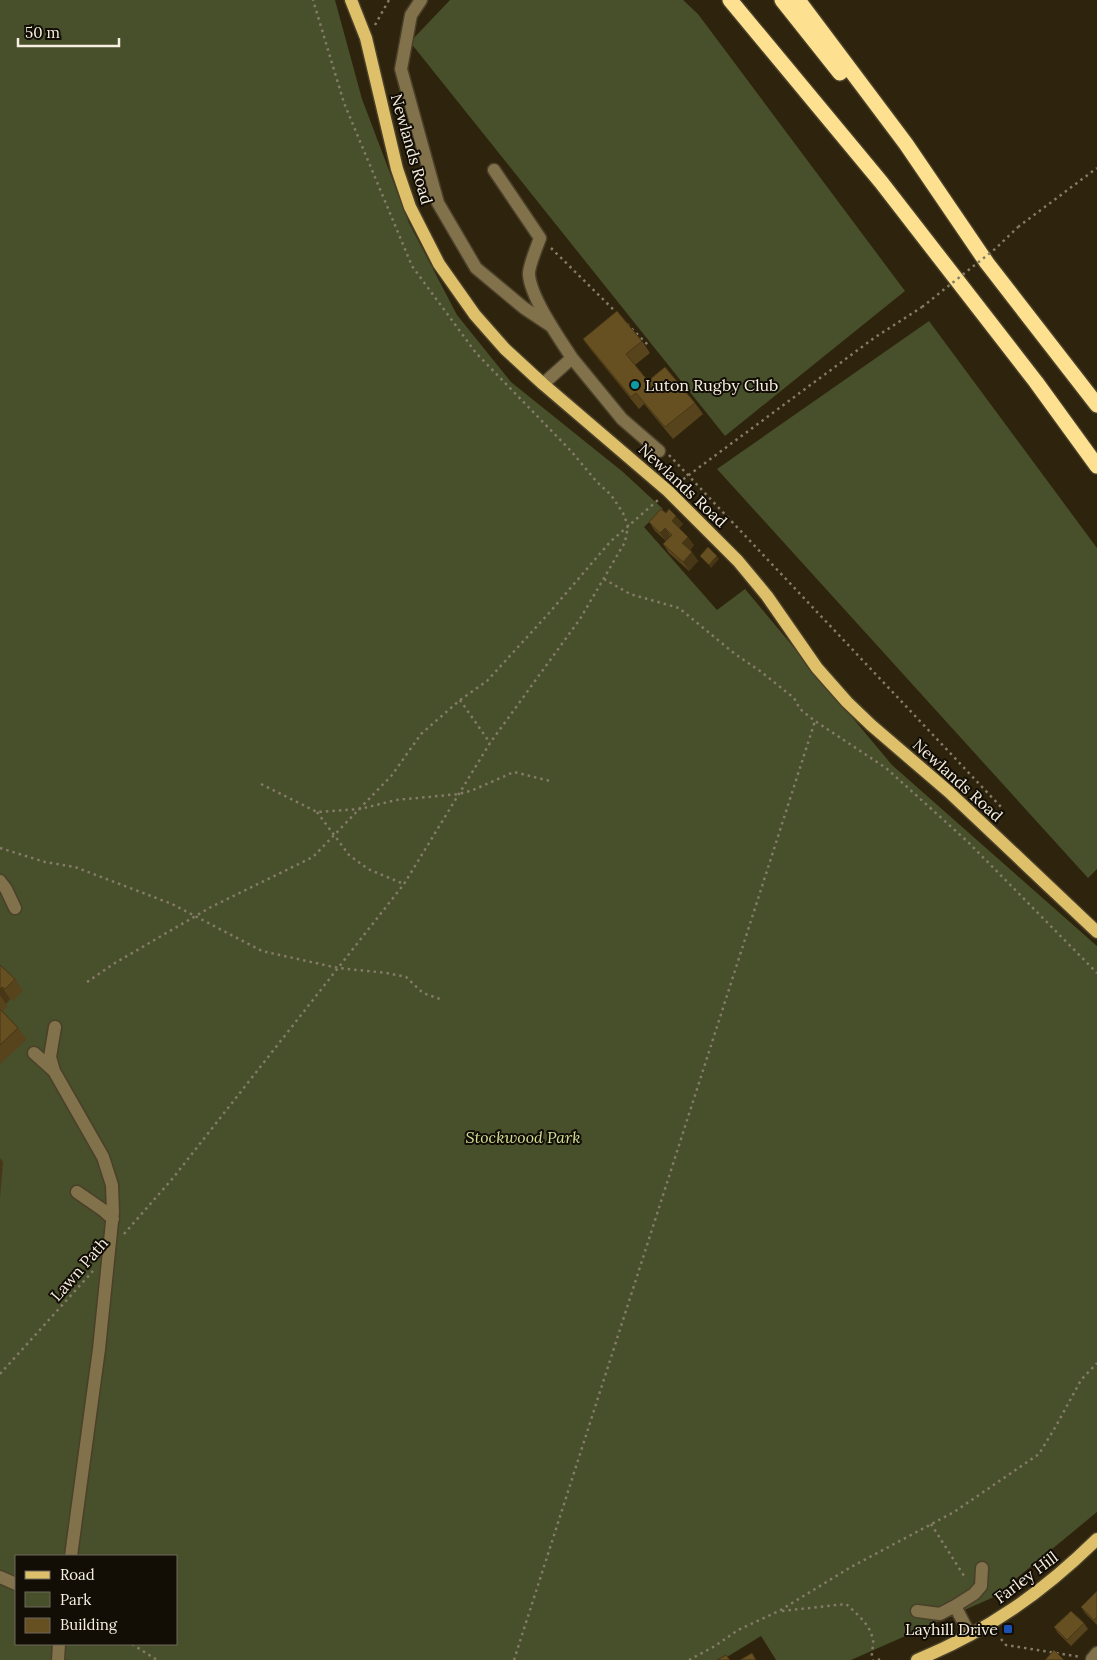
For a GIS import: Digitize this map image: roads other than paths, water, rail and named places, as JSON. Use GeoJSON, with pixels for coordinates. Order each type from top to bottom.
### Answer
{"type":"FeatureCollection","features":[{"type":"Feature","properties":{"kind":"highway"},"geometry":{"type":"LineString","coordinates":[[730,0],[881,182],[1036,382],[1097,466]]}},
{"type":"Feature","properties":{"kind":"highway"},"geometry":{"type":"LineString","coordinates":[[782,0],[959,223]]}},
{"type":"Feature","properties":{"kind":"highway"},"geometry":{"type":"LineString","coordinates":[[798,0],[906,144],[987,263],[1097,405]]}},
{"type":"Feature","properties":{"kind":"main road","name":"Newlands Road"},"geometry":{"type":"LineString","coordinates":[[351,0],[366,38],[397,169],[410,207],[439,264],[475,315],[505,349],[668,491],[738,561],[767,596],[817,668],[871,725],[949,792],[1097,932]]}},
{"type":"Feature","properties":{"kind":"main road","name":"Farley Hill"},"geometry":{"type":"LineString","coordinates":[[917,1660],[970,1635],[1010,1612],[1038,1592],[1097,1539]]}},
{"type":"Feature","properties":{"kind":"lane"},"geometry":{"type":"LineString","coordinates":[[421,0],[411,14],[402,68],[438,203],[476,268],[524,308],[551,326]]}},
{"type":"Feature","properties":{"kind":"lane"},"geometry":{"type":"LineString","coordinates":[[494,170],[540,238],[528,274],[536,297],[551,326],[572,358],[622,419],[658,451]]}},
{"type":"Feature","properties":{"kind":"lane"},"geometry":{"type":"LineString","coordinates":[[543,384],[572,358]]}},
{"type":"Feature","properties":{"kind":"lane"},"geometry":{"type":"LineString","coordinates":[[0,881],[16,908]]}},
{"type":"Feature","properties":{"kind":"lane"},"geometry":{"type":"LineString","coordinates":[[55,1027],[50,1057],[54,1071],[103,1157],[112,1185],[113,1219],[98,1358],[70,1555]]}},
{"type":"Feature","properties":{"kind":"lane"},"geometry":{"type":"LineString","coordinates":[[34,1053],[54,1071]]}},
{"type":"Feature","properties":{"kind":"lane"},"geometry":{"type":"LineString","coordinates":[[77,1192],[113,1219]]}},
{"type":"Feature","properties":{"kind":"lane"},"geometry":{"type":"LineString","coordinates":[[917,1611],[940,1614],[974,1594],[981,1586],[982,1568]]}},
{"type":"Feature","properties":{"kind":"lane"},"geometry":{"type":"LineString","coordinates":[[0,1577],[15,1584]]}},
{"type":"Feature","properties":{"kind":"lane"},"geometry":{"type":"LineString","coordinates":[[955,1606],[970,1635]]}},
{"type":"Feature","properties":{"kind":"lane"},"geometry":{"type":"LineString","coordinates":[[58,1660],[59,1645]]}},
{"type":"Feature","properties":{"kind":"place","name":"Luton Rugby Club"},"geometry":{"type":"Point","coordinates":[635,385]}},
{"type":"Feature","properties":{"kind":"place","name":"Layhill Drive"},"geometry":{"type":"Point","coordinates":[1008,1629]}},
{"type":"Feature","properties":{"kind":"park label","name":"Stockwood Park"},"geometry":{"type":"Point","coordinates":[523,1137]}}]}
